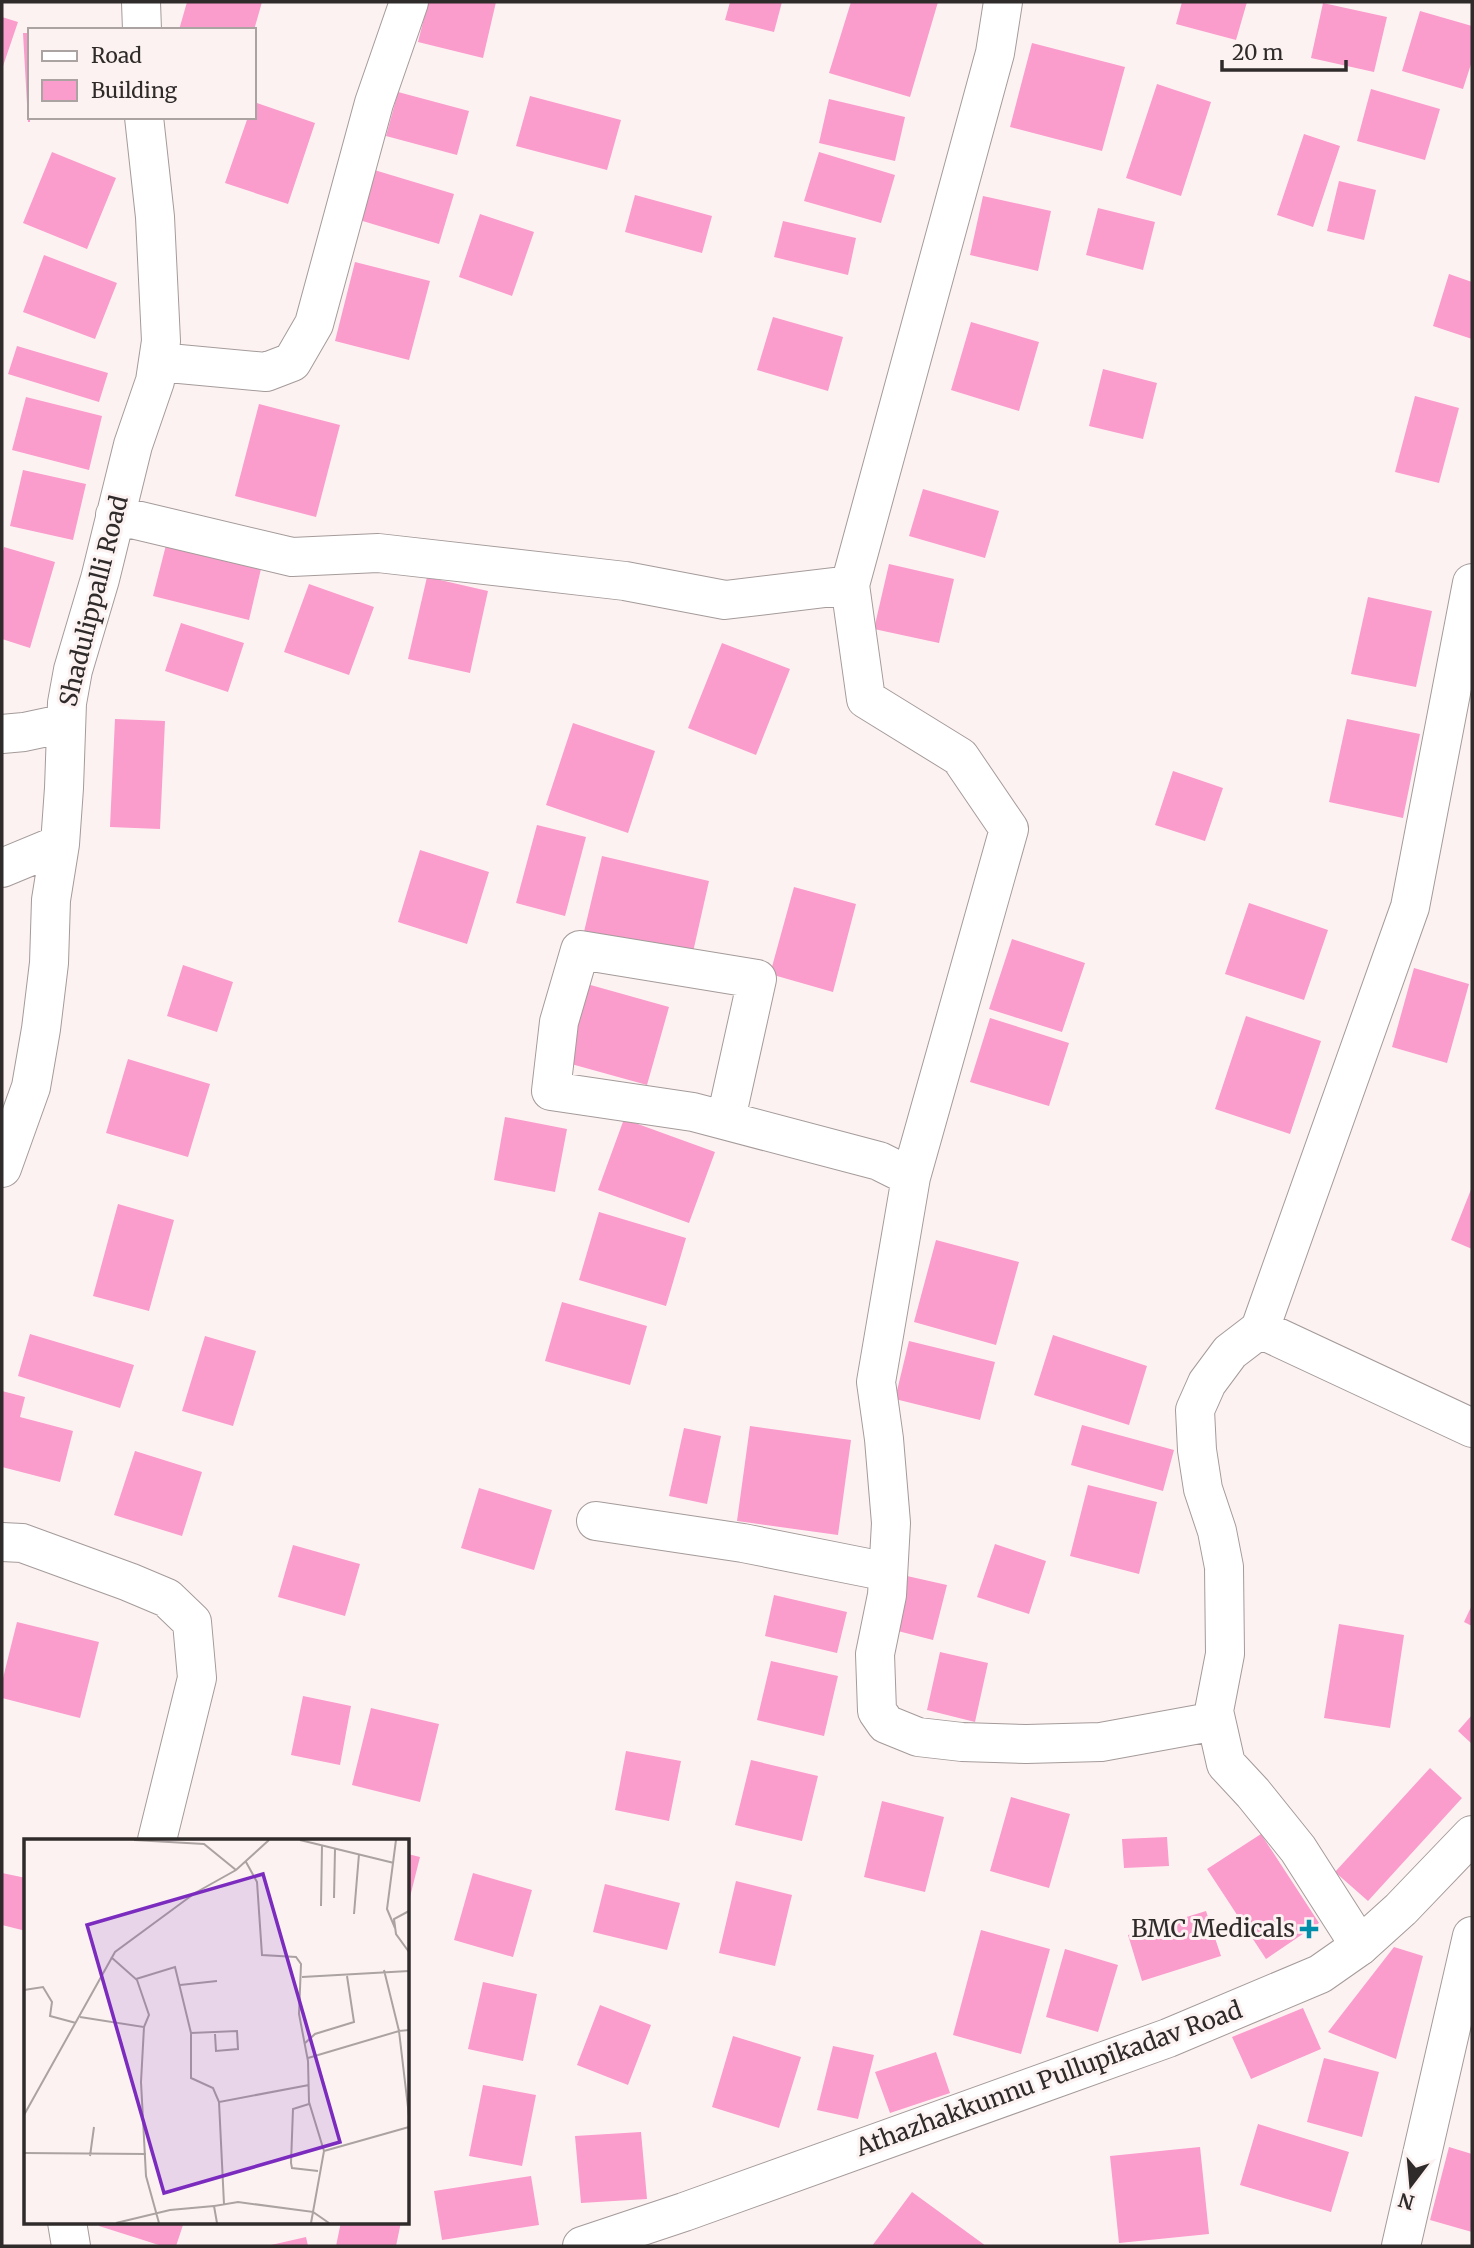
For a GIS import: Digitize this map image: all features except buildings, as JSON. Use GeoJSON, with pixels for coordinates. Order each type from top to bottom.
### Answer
{"type":"FeatureCollection","features":[{"type":"Feature","properties":{"kind":"street"},"geometry":{"type":"LineString","coordinates":[[141,2],[142,28]]}},
{"type":"Feature","properties":{"kind":"street"},"geometry":{"type":"LineString","coordinates":[[158,362],[266,372],[292,362],[314,324],[374,103],[409,2]]}},
{"type":"Feature","properties":{"kind":"street"},"geometry":{"type":"LineString","coordinates":[[1003,2],[991,67],[850,585],[866,699],[960,757],[1009,829],[911,1177],[876,1382],[891,1522],[887,1595],[875,1654],[877,1710],[886,1724],[919,1737],[962,1742],[1101,1742],[1216,1721]]}},
{"type":"Feature","properties":{"kind":"street","name":"Shadulippalli Road"},"geometry":{"type":"LineString","coordinates":[[2,1168],[33,1075],[50,963],[51,900],[60,844],[64,788],[66,703],[133,444],[155,381],[161,341],[155,217],[144,119]]}},
{"type":"Feature","properties":{"kind":"street"},"geometry":{"type":"LineString","coordinates":[[115,515],[292,556],[378,553],[625,581],[725,600],[850,585]]}},
{"type":"Feature","properties":{"kind":"street"},"geometry":{"type":"LineString","coordinates":[[1360,1946],[1298,1849],[1226,1764],[1214,1711],[1225,1654],[1224,1567],[1217,1531],[1203,1489],[1195,1410],[1207,1383],[1230,1352],[1260,1329],[1410,907],[1472,583]]}},
{"type":"Feature","properties":{"kind":"street"},"geometry":{"type":"LineString","coordinates":[[2,734],[66,723]]}},
{"type":"Feature","properties":{"kind":"street"},"geometry":{"type":"LineString","coordinates":[[2,868],[60,844]]}},
{"type":"Feature","properties":{"kind":"street"},"geometry":{"type":"LineString","coordinates":[[726,1119],[757,979],[580,950],[559,1023],[551,1091],[726,1119],[879,1161],[911,1177]]}},
{"type":"Feature","properties":{"kind":"street"},"geometry":{"type":"LineString","coordinates":[[1260,1329],[1472,1427]]}},
{"type":"Feature","properties":{"kind":"street"},"geometry":{"type":"LineString","coordinates":[[596,1521],[743,1543],[888,1572]]}},
{"type":"Feature","properties":{"kind":"street"},"geometry":{"type":"LineString","coordinates":[[2,1542],[22,1542],[118,1577],[167,1598],[192,1622],[197,1678],[157,1839]]}},
{"type":"Feature","properties":{"kind":"street","name":"Athazhakkunnu Pullupikadav Road"},"geometry":{"type":"LineString","coordinates":[[582,2246],[697,2208],[1168,2038],[1320,1974],[1360,1946],[1401,1909],[1472,1835]]}},
{"type":"Feature","properties":{"kind":"street"},"geometry":{"type":"LineString","coordinates":[[1401,2246],[1472,1936]]}},
{"type":"Feature","properties":{"kind":"street"},"geometry":{"type":"LineString","coordinates":[[66,2224],[71,2246]]}},
{"type":"Feature","properties":{"kind":"place","name":"BMC Medicals"},"geometry":{"type":"Point","coordinates":[1309,1929]}}]}
